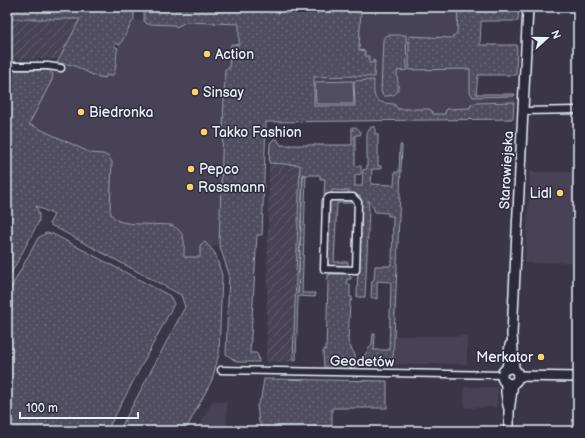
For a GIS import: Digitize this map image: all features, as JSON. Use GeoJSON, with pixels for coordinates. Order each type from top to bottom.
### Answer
{"type":"FeatureCollection","features":[{"type":"Feature","properties":{"kind":"main road","name":"Starowiejska"},"geometry":{"type":"LineString","coordinates":[[509,431],[510,376],[507,357],[512,334],[528,7]]}},
{"type":"Feature","properties":{"kind":"main road"},"geometry":{"type":"LineString","coordinates":[[510,376],[578,377]]}},
{"type":"Feature","properties":{"kind":"street"},"geometry":{"type":"LineString","coordinates":[[7,66],[48,66],[61,68]]}},
{"type":"Feature","properties":{"kind":"street"},"geometry":{"type":"LineString","coordinates":[[523,111],[578,110]]}},
{"type":"Feature","properties":{"kind":"street"},"geometry":{"type":"LineString","coordinates":[[330,197],[353,197],[357,200],[358,205],[356,270],[324,269],[327,200],[330,197]]}},
{"type":"Feature","properties":{"kind":"street","name":"Geodetów"},"geometry":{"type":"LineString","coordinates":[[221,370],[510,376]]}},
{"type":"Feature","properties":{"kind":"shaded area"},"geometry":{"type":"Polygon","coordinates":[[[11,7],[134,7],[134,20],[120,45],[116,43],[114,46],[118,48],[115,72],[113,75],[106,76],[105,78],[95,76],[73,65],[57,63],[80,19],[11,19],[11,7]]]}},
{"type":"Feature","properties":{"kind":"shaded area"},"geometry":{"type":"Polygon","coordinates":[[[144,7],[361,7],[359,50],[365,51],[365,56],[369,56],[369,63],[373,63],[373,60],[375,61],[374,77],[314,77],[314,106],[355,106],[354,81],[374,80],[374,92],[376,99],[383,103],[394,104],[398,109],[429,109],[433,114],[445,114],[446,109],[470,108],[471,105],[475,103],[514,102],[513,119],[266,122],[262,235],[257,235],[250,353],[256,353],[258,355],[259,362],[237,362],[226,354],[229,274],[219,244],[225,69],[229,69],[231,44],[239,45],[239,24],[186,22],[176,27],[175,25],[147,24],[144,21],[144,7]]]}},
{"type":"Feature","properties":{"kind":"shaded area"},"geometry":{"type":"Polygon","coordinates":[[[289,7],[519,7],[518,21],[481,21],[476,94],[515,94],[513,119],[285,122],[289,7]]]}},
{"type":"Feature","properties":{"kind":"shaded area"},"geometry":{"type":"Polygon","coordinates":[[[458,7],[519,7],[518,21],[481,21],[480,45],[517,45],[516,75],[478,75],[476,94],[515,94],[514,96],[473,97],[470,92],[470,69],[409,70],[409,36],[451,38],[457,33],[458,7]]]}},
{"type":"Feature","properties":{"kind":"shaded area"},"geometry":{"type":"Polygon","coordinates":[[[7,19],[80,19],[60,59],[22,60],[7,58],[7,19]]]}},
{"type":"Feature","properties":{"kind":"shaded area"},"geometry":{"type":"Polygon","coordinates":[[[132,21],[144,21],[147,24],[176,25],[176,27],[186,22],[241,24],[219,244],[211,248],[205,242],[200,257],[184,257],[184,241],[182,234],[177,228],[171,225],[123,223],[115,219],[110,210],[112,162],[109,157],[103,154],[91,153],[29,124],[52,80],[53,74],[51,72],[57,63],[73,65],[105,78],[106,76],[111,76],[115,72],[118,48],[132,21]]]}},
{"type":"Feature","properties":{"kind":"shaded area"},"geometry":{"type":"Polygon","coordinates":[[[406,35],[407,70],[397,71],[397,92],[394,95],[383,96],[381,91],[383,40],[385,36],[406,35]]]}},
{"type":"Feature","properties":{"kind":"shaded area"},"geometry":{"type":"Polygon","coordinates":[[[7,70],[48,70],[53,74],[52,80],[29,124],[91,153],[103,154],[109,157],[112,162],[110,210],[114,218],[119,221],[129,223],[171,225],[180,231],[184,238],[184,257],[200,257],[200,245],[205,242],[215,253],[222,275],[219,354],[212,380],[185,431],[119,431],[185,307],[181,295],[49,224],[54,215],[36,206],[39,214],[39,221],[7,281],[7,70]]]}},
{"type":"Feature","properties":{"kind":"shaded area"},"geometry":{"type":"Polygon","coordinates":[[[353,81],[354,104],[316,104],[315,82],[353,81]]]}},
{"type":"Feature","properties":{"kind":"shaded area"},"geometry":{"type":"Polygon","coordinates":[[[352,127],[356,128],[361,134],[355,135],[355,166],[361,166],[361,174],[355,175],[355,186],[362,186],[363,170],[367,169],[367,133],[371,127],[375,127],[375,134],[378,134],[378,166],[381,166],[381,169],[372,169],[371,184],[394,185],[395,172],[399,172],[400,145],[402,145],[393,362],[364,362],[364,356],[372,344],[373,334],[375,334],[374,350],[389,350],[391,282],[377,281],[377,299],[371,297],[375,266],[390,266],[392,263],[393,216],[388,216],[388,213],[375,212],[368,200],[369,210],[365,297],[357,297],[360,196],[349,195],[349,191],[332,190],[332,194],[324,194],[325,179],[320,179],[320,175],[306,175],[302,293],[315,293],[315,297],[298,296],[296,360],[293,360],[300,165],[269,163],[270,143],[274,139],[277,139],[281,145],[352,145],[352,127]]]}},
{"type":"Feature","properties":{"kind":"shaded area"},"geometry":{"type":"Polygon","coordinates":[[[269,163],[300,165],[293,362],[266,362],[269,163]]]}},
{"type":"Feature","properties":{"kind":"shaded area"},"geometry":{"type":"Polygon","coordinates":[[[530,172],[578,172],[578,262],[525,263],[530,172]]]}},
{"type":"Feature","properties":{"kind":"shaded area"},"geometry":{"type":"Polygon","coordinates":[[[332,199],[350,200],[350,203],[337,203],[334,262],[348,262],[348,267],[331,267],[327,262],[329,203],[332,199]]]}},
{"type":"Feature","properties":{"kind":"shaded area"},"geometry":{"type":"Polygon","coordinates":[[[46,233],[53,234],[170,296],[174,304],[107,431],[7,431],[7,295],[38,238],[46,233]]]}},
{"type":"Feature","properties":{"kind":"shaded area"},"geometry":{"type":"Polygon","coordinates":[[[348,274],[351,277],[351,279],[347,279],[347,284],[350,284],[350,297],[352,297],[350,302],[348,342],[355,355],[355,370],[327,370],[324,367],[323,352],[326,347],[327,279],[328,275],[348,274]]]}},
{"type":"Feature","properties":{"kind":"shaded area"},"geometry":{"type":"Polygon","coordinates":[[[395,336],[467,336],[467,364],[394,364],[395,336]]]}},
{"type":"Feature","properties":{"kind":"shaded area"},"geometry":{"type":"Polygon","coordinates":[[[264,379],[387,381],[387,408],[332,408],[332,429],[274,431],[262,428],[259,422],[257,406],[261,398],[264,379]]]}},
{"type":"Feature","properties":{"kind":"shaded area"},"geometry":{"type":"Polygon","coordinates":[[[464,387],[498,387],[497,407],[465,408],[464,387]]]}},
{"type":"Feature","properties":{"kind":"shaded area"},"geometry":{"type":"Polygon","coordinates":[[[212,401],[227,402],[226,431],[197,431],[212,401]]]}},
{"type":"Feature","properties":{"kind":"place","name":"Action"},"geometry":{"type":"Point","coordinates":[207,54]}},
{"type":"Feature","properties":{"kind":"place","name":"Sinsay"},"geometry":{"type":"Point","coordinates":[195,92]}},
{"type":"Feature","properties":{"kind":"place","name":"Biedronka"},"geometry":{"type":"Point","coordinates":[81,112]}},
{"type":"Feature","properties":{"kind":"place","name":"Takko Fashion"},"geometry":{"type":"Point","coordinates":[204,132]}},
{"type":"Feature","properties":{"kind":"place","name":"Pepco"},"geometry":{"type":"Point","coordinates":[191,169]}},
{"type":"Feature","properties":{"kind":"place","name":"Rossmann"},"geometry":{"type":"Point","coordinates":[190,187]}},
{"type":"Feature","properties":{"kind":"place","name":"Lidl"},"geometry":{"type":"Point","coordinates":[560,193]}},
{"type":"Feature","properties":{"kind":"place","name":"Merkator"},"geometry":{"type":"Point","coordinates":[541,357]}}]}
